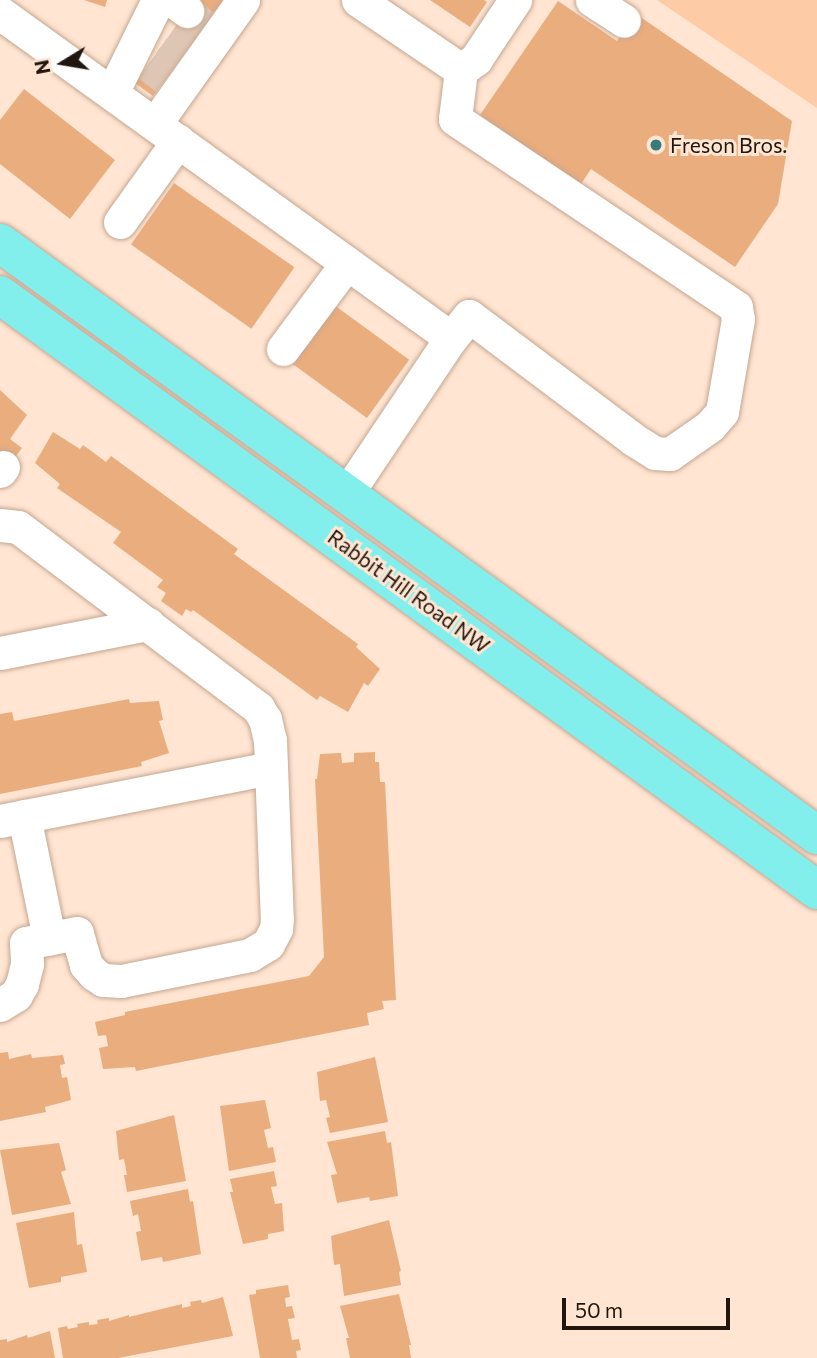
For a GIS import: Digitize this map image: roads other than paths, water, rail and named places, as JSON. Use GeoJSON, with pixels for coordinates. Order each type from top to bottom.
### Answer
{"type":"FeatureCollection","features":[{"type":"Feature","properties":{"kind":"main road","name":"Rabbit Hill Road NW"},"geometry":{"type":"LineString","coordinates":[[0,243],[817,835]]}},
{"type":"Feature","properties":{"kind":"main road","name":"Rabbit Hill Road NW"},"geometry":{"type":"LineString","coordinates":[[0,295],[817,890]]}},
{"type":"Feature","properties":{"kind":"lane"},"geometry":{"type":"LineString","coordinates":[[358,0],[461,70]]}},
{"type":"Feature","properties":{"kind":"lane"},"geometry":{"type":"LineString","coordinates":[[346,495],[451,338],[469,316],[655,453],[670,454],[710,426],[722,412],[738,319],[736,307],[455,119],[461,70],[476,59],[515,0]]}},
{"type":"Feature","properties":{"kind":"lane"},"geometry":{"type":"LineString","coordinates":[[592,0],[624,21]]}},
{"type":"Feature","properties":{"kind":"lane"},"geometry":{"type":"LineString","coordinates":[[0,13],[451,338]]}},
{"type":"Feature","properties":{"kind":"lane"},"geometry":{"type":"LineString","coordinates":[[112,93],[185,34]]}},
{"type":"Feature","properties":{"kind":"lane"},"geometry":{"type":"LineString","coordinates":[[120,222],[166,133],[185,34]]}},
{"type":"Feature","properties":{"kind":"lane"},"geometry":{"type":"LineString","coordinates":[[283,349],[347,263]]}},
{"type":"Feature","properties":{"kind":"lane"},"geometry":{"type":"LineString","coordinates":[[0,526],[18,527],[258,708],[268,729],[277,919],[276,929],[268,944],[250,955],[112,981],[94,975],[86,965],[77,933],[26,943],[27,964],[22,984],[16,995],[0,1005]]}},
{"type":"Feature","properties":{"kind":"lane"},"geometry":{"type":"LineString","coordinates":[[0,653],[148,624]]}},
{"type":"Feature","properties":{"kind":"lane"},"geometry":{"type":"LineString","coordinates":[[50,938],[12,818],[271,768]]}},
{"type":"Feature","properties":{"kind":"tunnel"},"geometry":{"type":"LineString","coordinates":[[187,11],[204,26]]}},
{"type":"Feature","properties":{"kind":"tunnel"},"geometry":{"type":"LineString","coordinates":[[167,38],[185,52]]}},
{"type":"Feature","properties":{"kind":"tunnel"},"geometry":{"type":"LineString","coordinates":[[148,64],[166,78]]}},
{"type":"Feature","properties":{"kind":"place","name":"Freson Bros."},"geometry":{"type":"Point","coordinates":[656,145]}}]}
